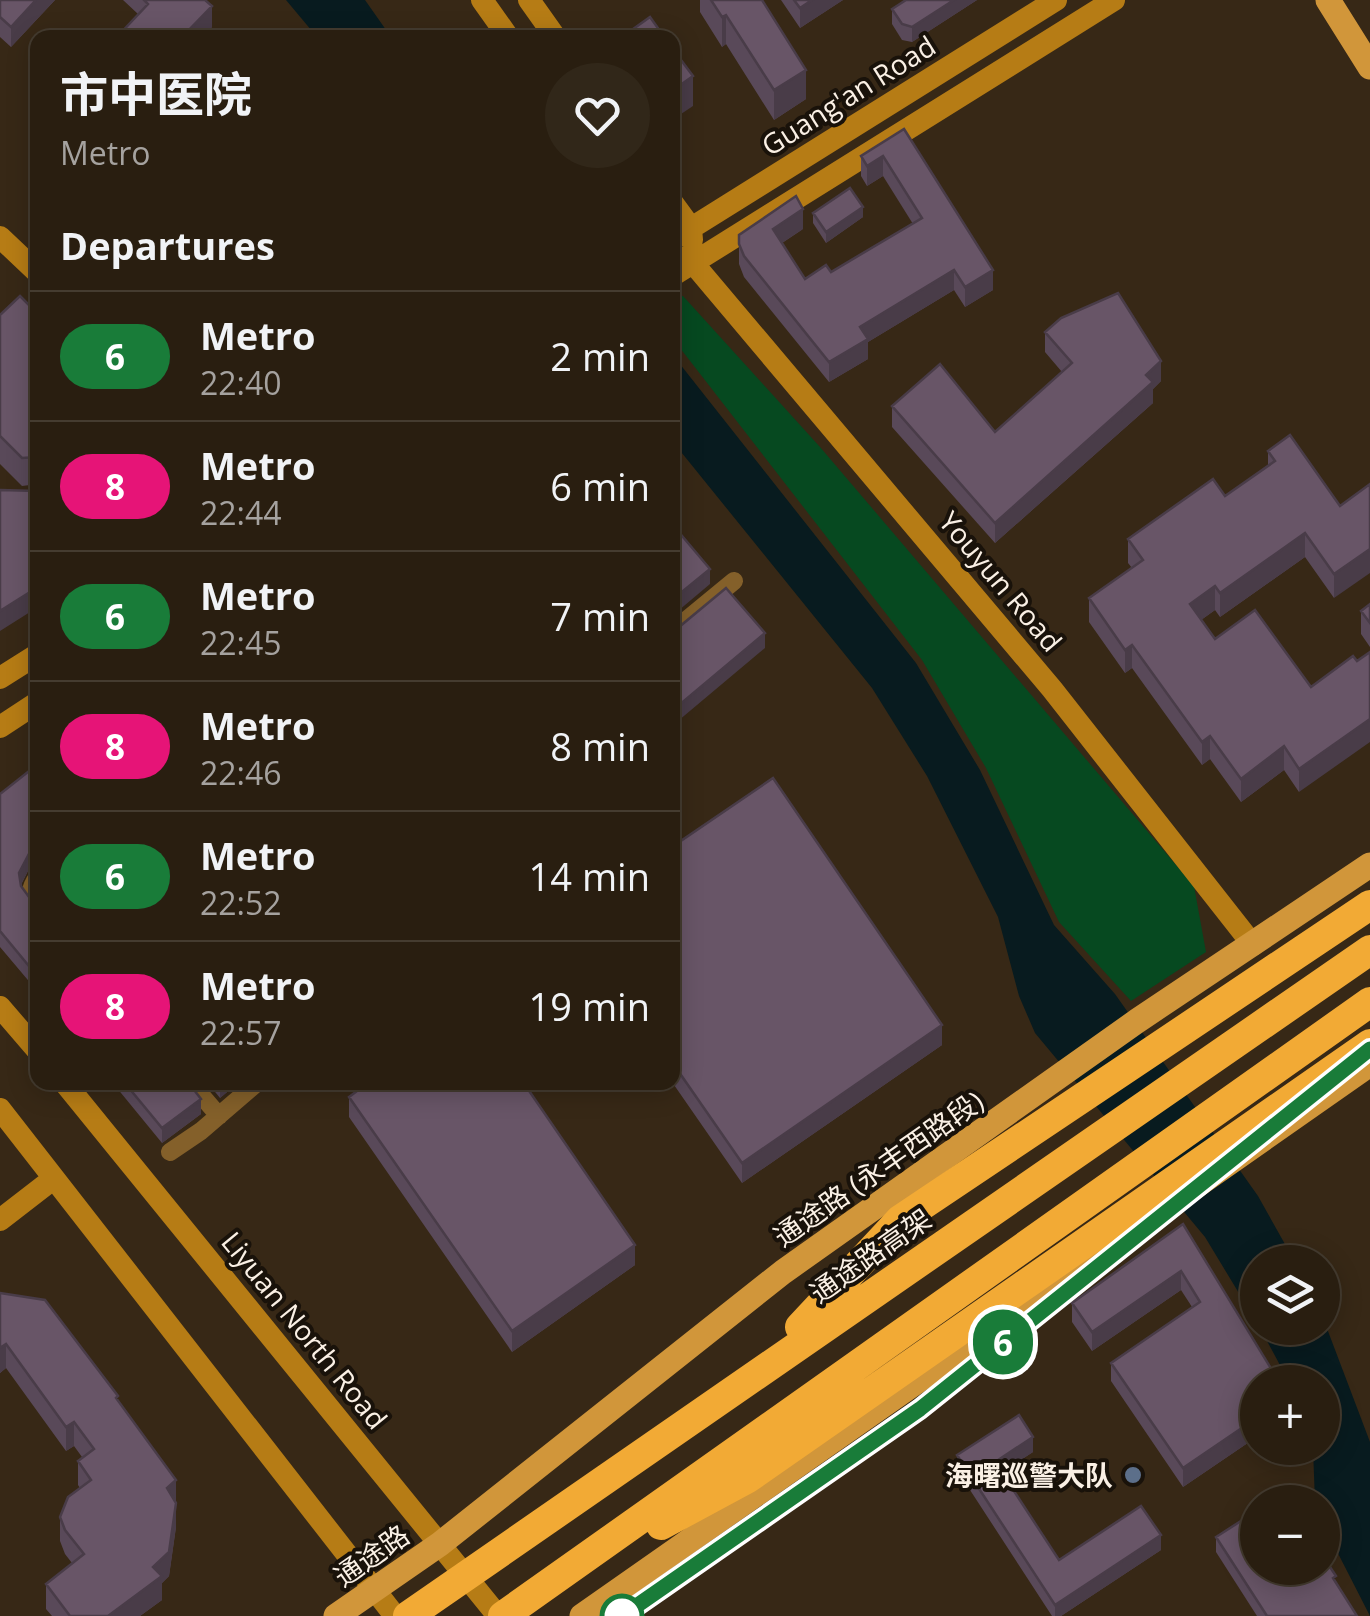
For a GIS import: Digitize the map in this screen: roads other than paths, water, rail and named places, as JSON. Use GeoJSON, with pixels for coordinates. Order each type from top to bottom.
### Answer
{"type":"FeatureCollection","features":[{"type":"Feature","properties":{"kind":"highway"},"geometry":{"type":"LineString","coordinates":[[758,1372],[900,1220],[1370,905]]}},
{"type":"Feature","properties":{"kind":"highway","name":"通途路高架"},"geometry":{"type":"LineString","coordinates":[[408,1616],[1370,950]]}},
{"type":"Feature","properties":{"kind":"highway"},"geometry":{"type":"LineString","coordinates":[[500,1616],[1370,1002]]}},
{"type":"Feature","properties":{"kind":"highway"},"geometry":{"type":"LineString","coordinates":[[535,1594],[748,1478],[1370,1044]]}},
{"type":"Feature","properties":{"kind":"main road"},"geometry":{"type":"LineString","coordinates":[[1328,0],[1370,67]]}},
{"type":"Feature","properties":{"kind":"main road","name":"通途路 (永丰西路段)"},"geometry":{"type":"LineString","coordinates":[[440,1544],[783,1272],[1137,1021],[1370,866]]}},
{"type":"Feature","properties":{"kind":"main road"},"geometry":{"type":"LineString","coordinates":[[582,1616],[1370,1064]]}},
{"type":"Feature","properties":{"kind":"main road","name":"通途路"},"geometry":{"type":"LineString","coordinates":[[336,1616],[440,1544]]}},
{"type":"Feature","properties":{"kind":"street"},"geometry":{"type":"LineString","coordinates":[[482,0],[503,30]]}},
{"type":"Feature","properties":{"kind":"street"},"geometry":{"type":"LineString","coordinates":[[529,0],[550,30]]}},
{"type":"Feature","properties":{"kind":"street","name":"Guang'an Road"},"geometry":{"type":"LineString","coordinates":[[682,234],[1056,0]]}},
{"type":"Feature","properties":{"kind":"street"},"geometry":{"type":"LineString","coordinates":[[682,234],[683,259],[1114,0]]}},
{"type":"Feature","properties":{"kind":"street"},"geometry":{"type":"LineString","coordinates":[[0,236],[30,265]]}},
{"type":"Feature","properties":{"kind":"street","name":"Youyun Road"},"geometry":{"type":"LineString","coordinates":[[683,259],[1052,689],[1253,945]]}},
{"type":"Feature","properties":{"kind":"street"},"geometry":{"type":"LineString","coordinates":[[680,625],[734,581]]}},
{"type":"Feature","properties":{"kind":"street"},"geometry":{"type":"LineString","coordinates":[[0,678],[30,659]]}},
{"type":"Feature","properties":{"kind":"street"},"geometry":{"type":"LineString","coordinates":[[0,727],[30,707]]}},
{"type":"Feature","properties":{"kind":"street"},"geometry":{"type":"LineString","coordinates":[[0,1007],[30,1042]]}},
{"type":"Feature","properties":{"kind":"street","name":"Liyuan North Road"},"geometry":{"type":"LineString","coordinates":[[71,1090],[500,1616]]}},
{"type":"Feature","properties":{"kind":"street"},"geometry":{"type":"LineString","coordinates":[[197,1090],[219,1116]]}},
{"type":"Feature","properties":{"kind":"street"},"geometry":{"type":"LineString","coordinates":[[170,1152],[249,1090]]}},
{"type":"Feature","properties":{"kind":"street"},"geometry":{"type":"LineString","coordinates":[[0,1109],[395,1616]]}},
{"type":"Feature","properties":{"kind":"street"},"geometry":{"type":"LineString","coordinates":[[0,1220],[53,1178]]}},
{"type":"Feature","properties":{"kind":"metro line","name":"6"},"geometry":{"type":"LineString","coordinates":[[622,1616],[920,1409],[1370,1049]]}},
{"type":"Feature","properties":{"kind":"place","name":"海曙巡警大队"},"geometry":{"type":"Point","coordinates":[1133,1475]}}]}
